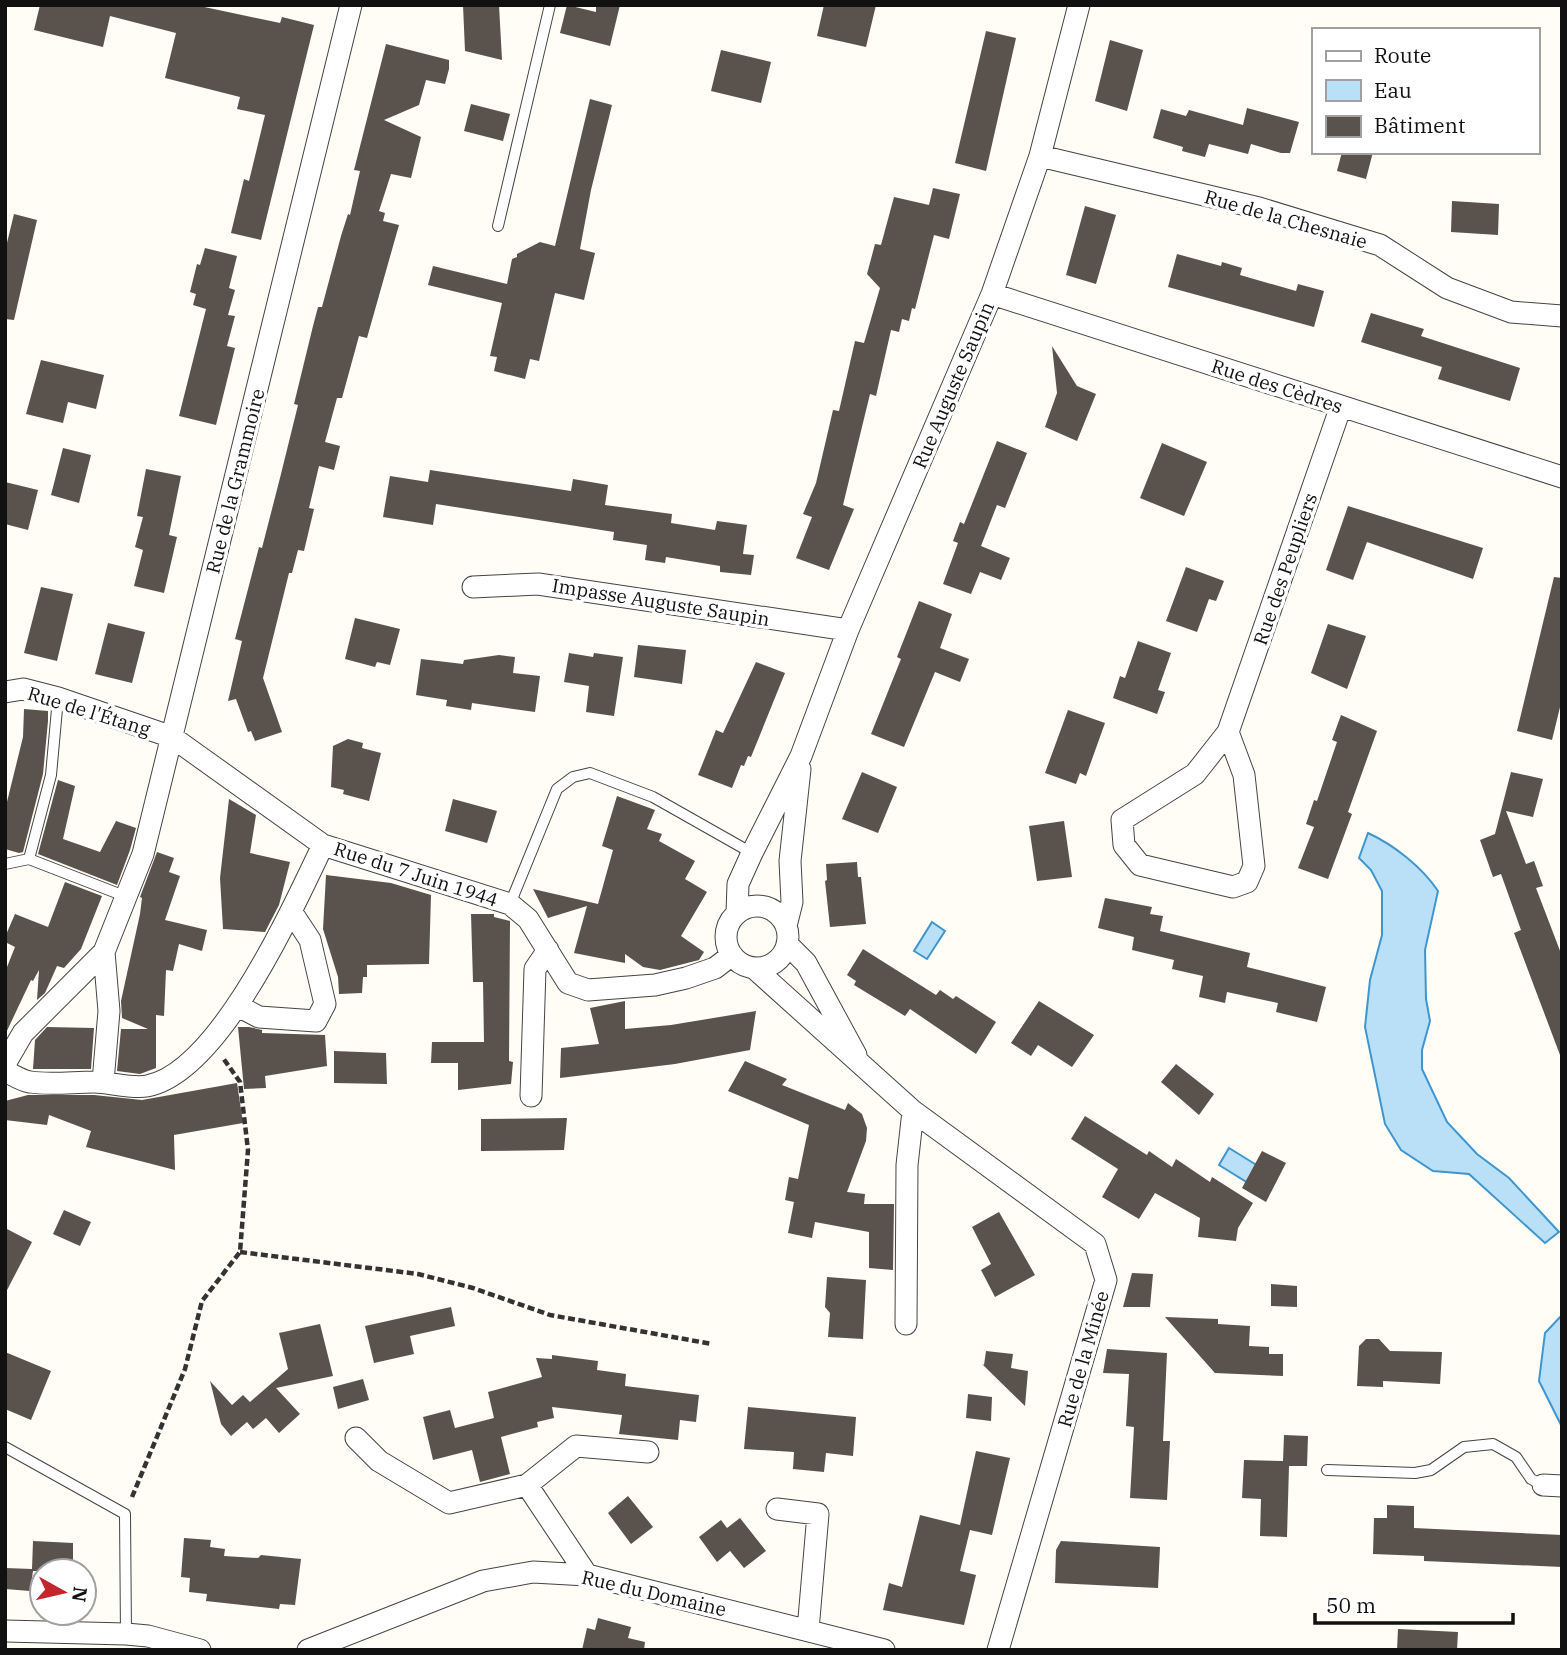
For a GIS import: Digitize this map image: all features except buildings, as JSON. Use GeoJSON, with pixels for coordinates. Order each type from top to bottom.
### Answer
{"type":"FeatureCollection","features":[{"type":"Feature","properties":{"kind":"street","name":"Rue de la Grammoire"},"geometry":{"type":"LineString","coordinates":[[5,1064],[23,1032],[104,952],[144,854],[351,5]]}},
{"type":"Feature","properties":{"kind":"street","name":"Rue Auguste Saupin"},"geometry":{"type":"LineString","coordinates":[[737,913],[738,884],[801,756],[848,630],[992,294],[1040,156],[1079,5]]}},
{"type":"Feature","properties":{"kind":"street","name":"Rue de la Chesnaie"},"geometry":{"type":"LineString","coordinates":[[1040,156],[1259,208],[1380,245],[1447,288],[1511,312],[1562,316]]}},
{"type":"Feature","properties":{"kind":"street","name":"Rue des Cèdres"},"geometry":{"type":"LineString","coordinates":[[992,294],[1562,477]]}},
{"type":"Feature","properties":{"kind":"street","name":"Rue des Peupliers"},"geometry":{"type":"LineString","coordinates":[[1228,732],[1244,775],[1254,866],[1247,882],[1233,887],[1140,865],[1125,845],[1122,820],[1195,774],[1228,732],[1341,406]]}},
{"type":"Feature","properties":{"kind":"street","name":"Impasse Auguste Saupin"},"geometry":{"type":"LineString","coordinates":[[474,587],[538,584],[848,630]]}},
{"type":"Feature","properties":{"kind":"street","name":"Rue de l'Étang"},"geometry":{"type":"LineString","coordinates":[[5,692],[23,689],[58,698],[172,737]]}},
{"type":"Feature","properties":{"kind":"street","name":"Rue du 7 Juin 1944"},"geometry":{"type":"LineString","coordinates":[[172,737],[323,845],[510,904],[528,919],[568,983],[588,990],[654,985],[715,968],[732,956]]}},
{"type":"Feature","properties":{"kind":"street","name":"Rue Auguste Saupin"},"geometry":{"type":"LineString","coordinates":[[786,935],[792,902],[790,861],[801,756]]}},
{"type":"Feature","properties":{"kind":"street","name":"Rue du 7 Juin 1944"},"geometry":{"type":"LineString","coordinates":[[5,1072],[28,1082],[103,1082],[147,1086],[178,1072],[211,1040],[238,1006],[291,911],[323,845]]}},
{"type":"Feature","properties":{"kind":"street"},"geometry":{"type":"LineString","coordinates":[[765,907],[781,918],[786,935],[784,952],[772,964],[754,968],[732,956],[726,939],[731,920],[746,908],[765,907]]}},
{"type":"Feature","properties":{"kind":"street"},"geometry":{"type":"LineString","coordinates":[[238,1006],[259,1017],[316,1021],[325,1004],[310,940],[291,911]]}},
{"type":"Feature","properties":{"kind":"street","name":"Rue de la Minée"},"geometry":{"type":"LineString","coordinates":[[786,935],[806,963],[864,1069]]}},
{"type":"Feature","properties":{"kind":"street"},"geometry":{"type":"LineString","coordinates":[[531,1096],[535,969],[548,950]]}},
{"type":"Feature","properties":{"kind":"street","name":"Rue de la Grammoire"},"geometry":{"type":"LineString","coordinates":[[103,1082],[108,1011],[104,952]]}},
{"type":"Feature","properties":{"kind":"street","name":"Rue de la Minée"},"geometry":{"type":"LineString","coordinates":[[754,968],[913,1111],[1095,1244],[1107,1280],[998,1650]]}},
{"type":"Feature","properties":{"kind":"street"},"geometry":{"type":"LineString","coordinates":[[905,1324],[906,1165],[913,1111]]}},
{"type":"Feature","properties":{"kind":"street"},"geometry":{"type":"LineString","coordinates":[[356,1438],[379,1461],[449,1503],[527,1485],[576,1446],[648,1452]]}},
{"type":"Feature","properties":{"kind":"street"},"geometry":{"type":"LineString","coordinates":[[527,1485],[587,1575]]}},
{"type":"Feature","properties":{"kind":"street"},"geometry":{"type":"LineString","coordinates":[[777,1509],[818,1514],[808,1630]]}},
{"type":"Feature","properties":{"kind":"street","name":"Rue du Domaine"},"geometry":{"type":"LineString","coordinates":[[308,1650],[483,1581],[533,1572],[587,1575],[884,1650]]}},
{"type":"Feature","properties":{"kind":"street"},"geometry":{"type":"LineString","coordinates":[[5,1631],[148,1636],[200,1650]]}},
{"type":"Feature","properties":{"kind":"lane"},"geometry":{"type":"LineString","coordinates":[[498,226],[550,5]]}},
{"type":"Feature","properties":{"kind":"lane"},"geometry":{"type":"LineString","coordinates":[[29,859],[51,775],[58,698]]}},
{"type":"Feature","properties":{"kind":"lane","name":"Rue du 7 Juin 1944"},"geometry":{"type":"LineString","coordinates":[[510,904],[557,789],[573,777],[590,773],[653,797],[752,853]]}},
{"type":"Feature","properties":{"kind":"lane"},"geometry":{"type":"LineString","coordinates":[[5,863],[29,859],[127,897]]}},
{"type":"Feature","properties":{"kind":"lane"},"geometry":{"type":"LineString","coordinates":[[1327,1470],[1415,1473],[1431,1470],[1464,1447],[1493,1444],[1516,1457],[1531,1479],[1552,1485]]}},
{"type":"Feature","properties":{"kind":"lane"},"geometry":{"type":"LineString","coordinates":[[5,1447],[125,1514],[126,1634]]}},
{"type":"Feature","properties":{"kind":"path"},"geometry":{"type":"LineString","coordinates":[[125,1514],[185,1369],[202,1301],[240,1252],[248,1150],[240,1082],[211,1040]]}},
{"type":"Feature","properties":{"kind":"path"},"geometry":{"type":"LineString","coordinates":[[240,1252],[418,1275],[473,1288],[550,1315],[712,1344]]}},
{"type":"Feature","properties":{"kind":"water"},"geometry":{"type":"Polygon","coordinates":[[[1368,833],[1407,858],[1438,891],[1425,950],[1426,999],[1430,1021],[1422,1050],[1422,1069],[1447,1122],[1477,1154],[1509,1178],[1559,1232],[1545,1243],[1469,1174],[1433,1171],[1401,1150],[1385,1124],[1365,1027],[1370,980],[1382,935],[1382,891],[1371,870],[1359,858],[1368,833]]]}},
{"type":"Feature","properties":{"kind":"water"},"geometry":{"type":"Polygon","coordinates":[[[932,922],[945,931],[927,959],[914,951],[932,922]]]}},
{"type":"Feature","properties":{"kind":"water"},"geometry":{"type":"Polygon","coordinates":[[[1229,1148],[1263,1169],[1253,1186],[1219,1165],[1229,1148]]]}},
{"type":"Feature","properties":{"kind":"water"},"geometry":{"type":"Polygon","coordinates":[[[1562,1315],[1562,1427],[1539,1381],[1545,1333],[1562,1315]]]}}]}
